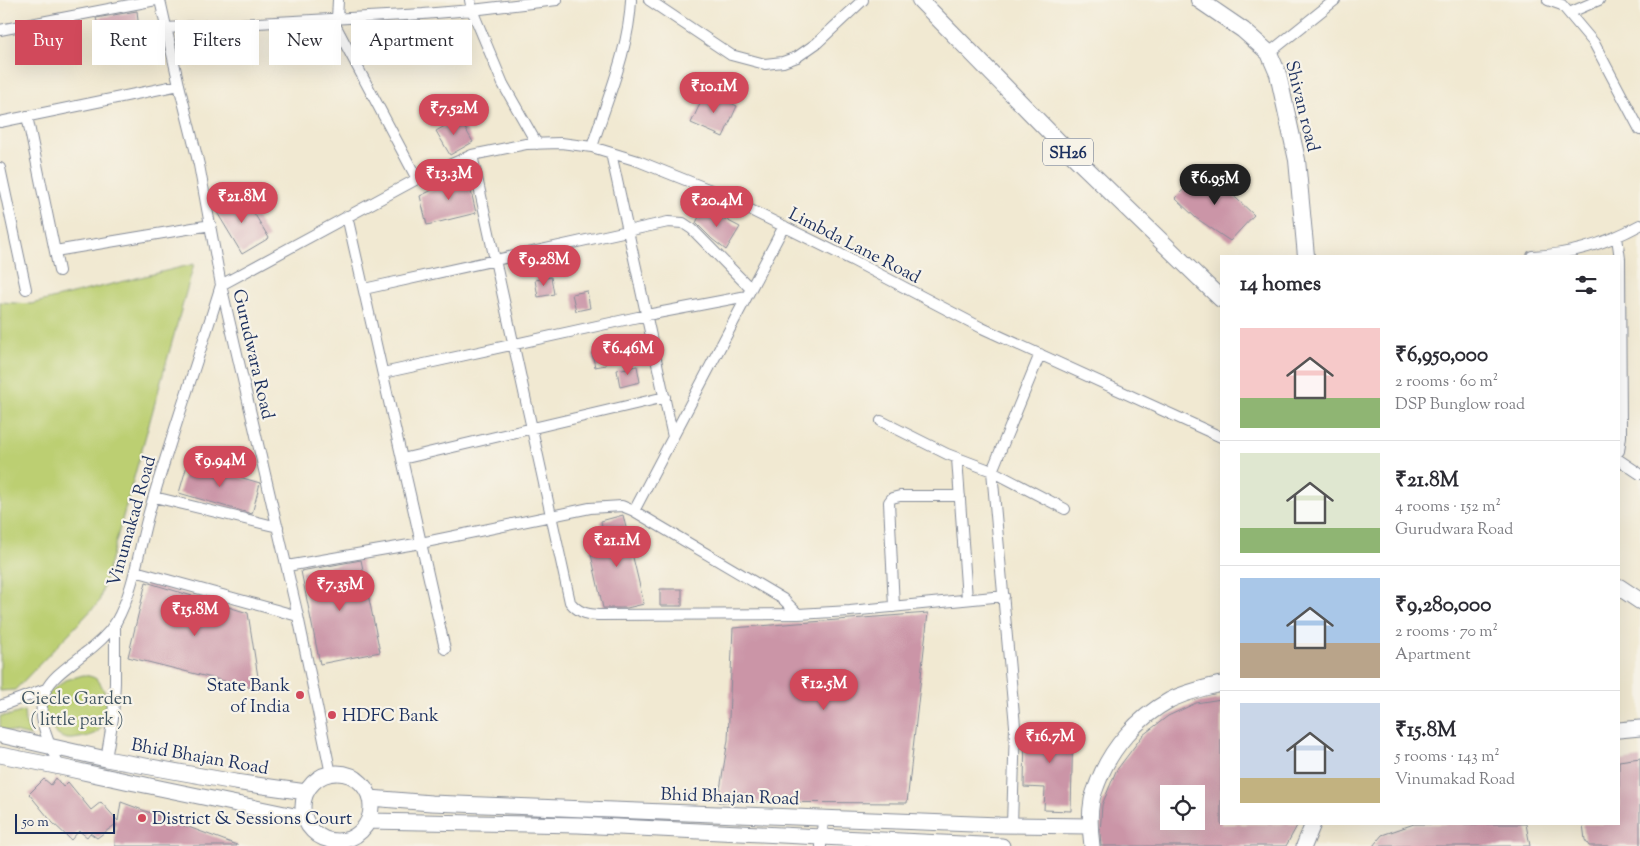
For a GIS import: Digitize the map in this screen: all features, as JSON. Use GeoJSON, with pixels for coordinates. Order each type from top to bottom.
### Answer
{"type":"FeatureCollection","features":[{"type":"Feature","properties":{"kind":"main road","name":"SH26"},"geometry":{"type":"LineString","coordinates":[[920,0],[1061,144],[1220,298]]}},
{"type":"Feature","properties":{"kind":"main road","name":"Shivan road"},"geometry":{"type":"LineString","coordinates":[[1199,0],[1243,30],[1269,53],[1278,74],[1292,132],[1306,255]]}},
{"type":"Feature","properties":{"kind":"main road"},"geometry":{"type":"LineString","coordinates":[[1620,588],[1640,601]]}},
{"type":"Feature","properties":{"kind":"main road"},"geometry":{"type":"LineString","coordinates":[[1092,846],[1090,826],[1092,799],[1104,767],[1122,740],[1146,716],[1170,700],[1220,684]]}},
{"type":"Feature","properties":{"kind":"main road"},"geometry":{"type":"LineString","coordinates":[[1620,730],[1640,728]]}},
{"type":"Feature","properties":{"kind":"main road","name":"Bhid Bhajan Road"},"geometry":{"type":"LineString","coordinates":[[0,735],[106,758],[235,782],[306,792]]}},
{"type":"Feature","properties":{"kind":"main road"},"geometry":{"type":"LineString","coordinates":[[0,755],[304,818]]}},
{"type":"Feature","properties":{"kind":"main road"},"geometry":{"type":"LineString","coordinates":[[331,774],[346,774],[356,779],[364,787],[370,798],[371,810],[368,821],[362,830],[352,838],[341,841],[329,840],[318,836],[309,828],[304,818],[302,808],[306,792],[316,780],[331,774]]}},
{"type":"Feature","properties":{"kind":"main road","name":"Bhid Bhajan Road"},"geometry":{"type":"LineString","coordinates":[[370,798],[431,804],[1012,825],[1090,826]]}},
{"type":"Feature","properties":{"kind":"main road","name":"Bhid Bhajan Road"},"geometry":{"type":"LineString","coordinates":[[368,821],[578,825],[751,834],[822,841],[1002,846]]}},
{"type":"Feature","properties":{"kind":"main road"},"geometry":{"type":"LineString","coordinates":[[1304,846],[1313,825]]}},
{"type":"Feature","properties":{"kind":"street"},"geometry":{"type":"LineString","coordinates":[[0,30],[156,0]]}},
{"type":"Feature","properties":{"kind":"street","name":"Gurudwara Road"},"geometry":{"type":"LineString","coordinates":[[160,0],[201,174],[221,285],[287,566],[331,774]]}},
{"type":"Feature","properties":{"kind":"street"},"geometry":{"type":"LineString","coordinates":[[338,0],[334,19],[417,178]]}},
{"type":"Feature","properties":{"kind":"street"},"geometry":{"type":"LineString","coordinates":[[166,28],[334,19],[471,5],[556,0]]}},
{"type":"Feature","properties":{"kind":"street"},"geometry":{"type":"LineString","coordinates":[[592,147],[621,58],[630,22],[630,0]]}},
{"type":"Feature","properties":{"kind":"street"},"geometry":{"type":"LineString","coordinates":[[649,0],[731,55],[765,64],[783,62],[797,57],[817,43],[864,0]]}},
{"type":"Feature","properties":{"kind":"street"},"geometry":{"type":"LineString","coordinates":[[1269,53],[1316,17],[1334,0]]}},
{"type":"Feature","properties":{"kind":"street"},"geometry":{"type":"LineString","coordinates":[[1548,0],[1561,2],[1594,43],[1640,130]]}},
{"type":"Feature","properties":{"kind":"street"},"geometry":{"type":"LineString","coordinates":[[1569,13],[1599,0]]}},
{"type":"Feature","properties":{"kind":"street"},"geometry":{"type":"LineString","coordinates":[[471,5],[503,84],[537,144]]}},
{"type":"Feature","properties":{"kind":"street"},"geometry":{"type":"LineString","coordinates":[[0,122],[179,85]]}},
{"type":"Feature","properties":{"kind":"street"},"geometry":{"type":"LineString","coordinates":[[27,116],[59,271]]}},
{"type":"Feature","properties":{"kind":"street","name":"Limbda Lane Road"},"geometry":{"type":"LineString","coordinates":[[221,285],[417,178],[472,155],[537,144],[561,143],[592,147],[638,161],[708,189],[852,260],[938,306],[1220,437]]}},
{"type":"Feature","properties":{"kind":"street"},"geometry":{"type":"LineString","coordinates":[[611,153],[673,437]]}},
{"type":"Feature","properties":{"kind":"street"},"geometry":{"type":"LineString","coordinates":[[472,155],[570,602],[575,608],[584,614],[613,615],[798,614],[1004,596]]}},
{"type":"Feature","properties":{"kind":"street"},"geometry":{"type":"LineString","coordinates":[[0,168],[26,289]]}},
{"type":"Feature","properties":{"kind":"street"},"geometry":{"type":"LineString","coordinates":[[347,216],[445,649]]}},
{"type":"Feature","properties":{"kind":"street"},"geometry":{"type":"LineString","coordinates":[[364,290],[668,222],[683,223],[692,229],[749,292]]}},
{"type":"Feature","properties":{"kind":"street"},"geometry":{"type":"LineString","coordinates":[[55,251],[211,225]]}},
{"type":"Feature","properties":{"kind":"street"},"geometry":{"type":"LineString","coordinates":[[1558,255],[1617,237],[1640,225]]}},
{"type":"Feature","properties":{"kind":"street"},"geometry":{"type":"LineString","coordinates":[[634,511],[784,226]]}},
{"type":"Feature","properties":{"kind":"street"},"geometry":{"type":"LineString","coordinates":[[1617,237],[1619,255]]}},
{"type":"Feature","properties":{"kind":"street"},"geometry":{"type":"LineString","coordinates":[[1620,259],[1620,450]]}},
{"type":"Feature","properties":{"kind":"street","name":"Vinumakad Road"},"geometry":{"type":"LineString","coordinates":[[46,690],[55,677],[104,638],[115,623],[123,607],[154,497],[221,285]]}},
{"type":"Feature","properties":{"kind":"street"},"geometry":{"type":"LineString","coordinates":[[383,373],[749,292]]}},
{"type":"Feature","properties":{"kind":"street"},"geometry":{"type":"LineString","coordinates":[[1012,825],[1015,726],[992,471],[1040,354]]}},
{"type":"Feature","properties":{"kind":"street"},"geometry":{"type":"LineString","coordinates":[[402,459],[665,398]]}},
{"type":"Feature","properties":{"kind":"street"},"geometry":{"type":"LineString","coordinates":[[881,420],[958,458],[992,471],[1065,509]]}},
{"type":"Feature","properties":{"kind":"street"},"geometry":{"type":"LineString","coordinates":[[958,458],[966,599]]}},
{"type":"Feature","properties":{"kind":"street"},"geometry":{"type":"LineString","coordinates":[[1620,461],[1640,474]]}},
{"type":"Feature","properties":{"kind":"street"},"geometry":{"type":"LineString","coordinates":[[894,607],[889,502],[892,498],[900,496],[960,496]]}},
{"type":"Feature","properties":{"kind":"street"},"geometry":{"type":"LineString","coordinates":[[154,497],[278,528]]}},
{"type":"Feature","properties":{"kind":"street"},"geometry":{"type":"LineString","coordinates":[[287,566],[421,543],[552,516],[608,506],[622,506],[634,511],[783,599],[798,614]]}},
{"type":"Feature","properties":{"kind":"street"},"geometry":{"type":"LineString","coordinates":[[134,572],[298,616]]}},
{"type":"Feature","properties":{"kind":"street","name":"Vinumakad Road"},"geometry":{"type":"LineString","coordinates":[[106,758],[114,709],[115,623]]}},
{"type":"Feature","properties":{"kind":"street"},"geometry":{"type":"LineString","coordinates":[[0,706],[46,690]]}},
{"type":"Feature","properties":{"kind":"street"},"geometry":{"type":"LineString","coordinates":[[46,690],[42,700],[41,712],[49,745],[59,766]]}},
{"type":"Feature","properties":{"kind":"street"},"geometry":{"type":"LineString","coordinates":[[822,841],[823,818]]}},
{"type":"Feature","properties":{"kind":"green space"},"geometry":{"type":"Polygon","coordinates":[[[194,264],[99,602],[15,690],[0,691],[0,302],[31,304],[194,264]]]}},
{"type":"Feature","properties":{"kind":"green space","name":"Ciecle Garden ( little park )"},"geometry":{"type":"Polygon","coordinates":[[[83,675],[95,678],[101,685],[107,698],[106,719],[101,728],[93,734],[74,739],[62,738],[50,726],[44,712],[48,693],[66,680],[83,675]]]}},
{"type":"Feature","properties":{"kind":"green space"},"geometry":{"type":"Polygon","coordinates":[[[24,711],[25,722],[31,736],[0,729],[0,716],[24,711]]]}},
{"type":"Feature","properties":{"kind":"building"},"geometry":{"type":"Polygon","coordinates":[[[137,11],[138,20],[97,20],[96,18],[137,11]]]}},
{"type":"Feature","properties":{"kind":"building"},"geometry":{"type":"Polygon","coordinates":[[[706,91],[737,106],[723,137],[691,123],[706,91]]]}},
{"type":"Feature","properties":{"kind":"building"},"geometry":{"type":"Polygon","coordinates":[[[459,118],[473,142],[450,155],[436,131],[459,118]]]}},
{"type":"Feature","properties":{"kind":"building"},"geometry":{"type":"Polygon","coordinates":[[[1205,169],[1254,215],[1230,241],[1196,218],[1175,198],[1205,169]]]}},
{"type":"Feature","properties":{"kind":"building"},"geometry":{"type":"Polygon","coordinates":[[[467,173],[476,213],[427,225],[420,196],[467,173]]]}},
{"type":"Feature","properties":{"kind":"building"},"geometry":{"type":"Polygon","coordinates":[[[242,193],[269,238],[242,254],[215,209],[242,193]]]}},
{"type":"Feature","properties":{"kind":"building"},"geometry":{"type":"Polygon","coordinates":[[[703,208],[740,227],[726,250],[696,223],[703,208]]]}},
{"type":"Feature","properties":{"kind":"building"},"geometry":{"type":"Polygon","coordinates":[[[551,277],[554,294],[538,297],[535,280],[551,277]]]}},
{"type":"Feature","properties":{"kind":"building"},"geometry":{"type":"Polygon","coordinates":[[[587,291],[590,308],[576,311],[572,294],[587,291]]]}},
{"type":"Feature","properties":{"kind":"building"},"geometry":{"type":"Polygon","coordinates":[[[603,351],[606,365],[595,367],[592,353],[603,351]]]}},
{"type":"Feature","properties":{"kind":"building"},"geometry":{"type":"Polygon","coordinates":[[[637,366],[640,382],[620,387],[617,370],[637,366]]]}},
{"type":"Feature","properties":{"kind":"building"},"geometry":{"type":"Polygon","coordinates":[[[188,462],[260,483],[252,514],[179,493],[188,462]]]}},
{"type":"Feature","properties":{"kind":"building"},"geometry":{"type":"Polygon","coordinates":[[[623,515],[644,604],[627,608],[603,608],[590,550],[606,546],[601,521],[623,515]]]}},
{"type":"Feature","properties":{"kind":"building"},"geometry":{"type":"Polygon","coordinates":[[[361,560],[380,652],[320,664],[301,571],[361,560]]]}},
{"type":"Feature","properties":{"kind":"building"},"geometry":{"type":"Polygon","coordinates":[[[146,582],[248,613],[260,690],[128,657],[146,582]]]}},
{"type":"Feature","properties":{"kind":"building"},"geometry":{"type":"Polygon","coordinates":[[[660,589],[682,589],[682,606],[660,606],[660,589]]]}},
{"type":"Feature","properties":{"kind":"building"},"geometry":{"type":"Polygon","coordinates":[[[928,613],[907,803],[718,802],[728,740],[733,628],[928,613]]]}},
{"type":"Feature","properties":{"kind":"building"},"geometry":{"type":"Polygon","coordinates":[[[1220,699],[1220,825],[1297,825],[1286,846],[1101,846],[1102,805],[1116,771],[1143,735],[1168,716],[1196,703],[1220,699]]]}},
{"type":"Feature","properties":{"kind":"building"},"geometry":{"type":"Polygon","coordinates":[[[1025,725],[1073,726],[1071,811],[1044,810],[1045,788],[1024,787],[1025,725]]]}},
{"type":"Feature","properties":{"kind":"building"},"geometry":{"type":"Polygon","coordinates":[[[1640,758],[1640,846],[1589,846],[1585,840],[1583,825],[1620,825],[1620,761],[1640,758]]]}},
{"type":"Feature","properties":{"kind":"building"},"geometry":{"type":"Polygon","coordinates":[[[56,778],[63,787],[68,782],[91,810],[101,802],[118,821],[121,802],[237,846],[115,846],[116,824],[97,838],[90,833],[87,837],[79,831],[71,840],[52,822],[29,794],[44,779],[51,785],[56,778]]]}},
{"type":"Feature","properties":{"kind":"building"},"geometry":{"type":"Polygon","coordinates":[[[1411,825],[1526,825],[1530,846],[1373,846],[1382,835],[1411,825]]]}},
{"type":"Feature","properties":{"kind":"place","name":"State Bank of India"},"geometry":{"type":"Point","coordinates":[300,695]}},
{"type":"Feature","properties":{"kind":"place","name":"HDFC Bank"},"geometry":{"type":"Point","coordinates":[332,715]}},
{"type":"Feature","properties":{"kind":"place","name":"District & Sessions Court"},"geometry":{"type":"Point","coordinates":[142,818]}}]}
